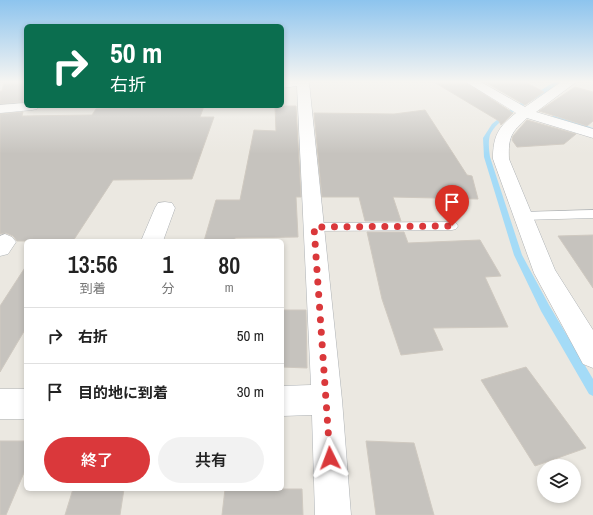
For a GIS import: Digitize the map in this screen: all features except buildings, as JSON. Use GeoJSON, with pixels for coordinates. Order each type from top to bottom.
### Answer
{"type":"FeatureCollection","features":[{"type":"Feature","properties":{"kind":"street"},"geometry":{"type":"LineString","coordinates":[[305,106],[327,400],[333,515]]}},
{"type":"Feature","properties":{"kind":"street"},"geometry":{"type":"LineString","coordinates":[[513,106],[520,110],[593,134]]}},
{"type":"Feature","properties":{"kind":"street"},"geometry":{"type":"LineString","coordinates":[[527,106],[520,110],[505,130],[501,142],[502,159],[545,273],[585,333],[593,355]]}},
{"type":"Feature","properties":{"kind":"street"},"geometry":{"type":"LineString","coordinates":[[0,109],[24,107]]}},
{"type":"Feature","properties":{"kind":"street"},"geometry":{"type":"LineString","coordinates":[[153,239],[165,208]]}},
{"type":"Feature","properties":{"kind":"street"},"geometry":{"type":"LineString","coordinates":[[284,401],[327,400]]}},
{"type":"Feature","properties":{"kind":"street"},"geometry":{"type":"LineString","coordinates":[[0,404],[24,404]]}},
{"type":"Feature","properties":{"kind":"lane"},"geometry":{"type":"LineString","coordinates":[[523,216],[593,214]]}},
{"type":"Feature","properties":{"kind":"lane"},"geometry":{"type":"LineString","coordinates":[[314,227],[452,226]]}},
{"type":"Feature","properties":{"kind":"waterway"},"geometry":{"type":"LineString","coordinates":[[520,106],[501,119],[489,132],[486,138],[487,157],[518,255],[545,308],[593,390]]}},
{"type":"Feature","properties":{"kind":"waterway"},"geometry":{"type":"LineString","coordinates":[[555,117],[593,130]]}},
{"type":"Feature","properties":{"kind":"route"},"geometry":{"type":"LineString","coordinates":[[330,458],[314,227],[452,226]]}}]}
